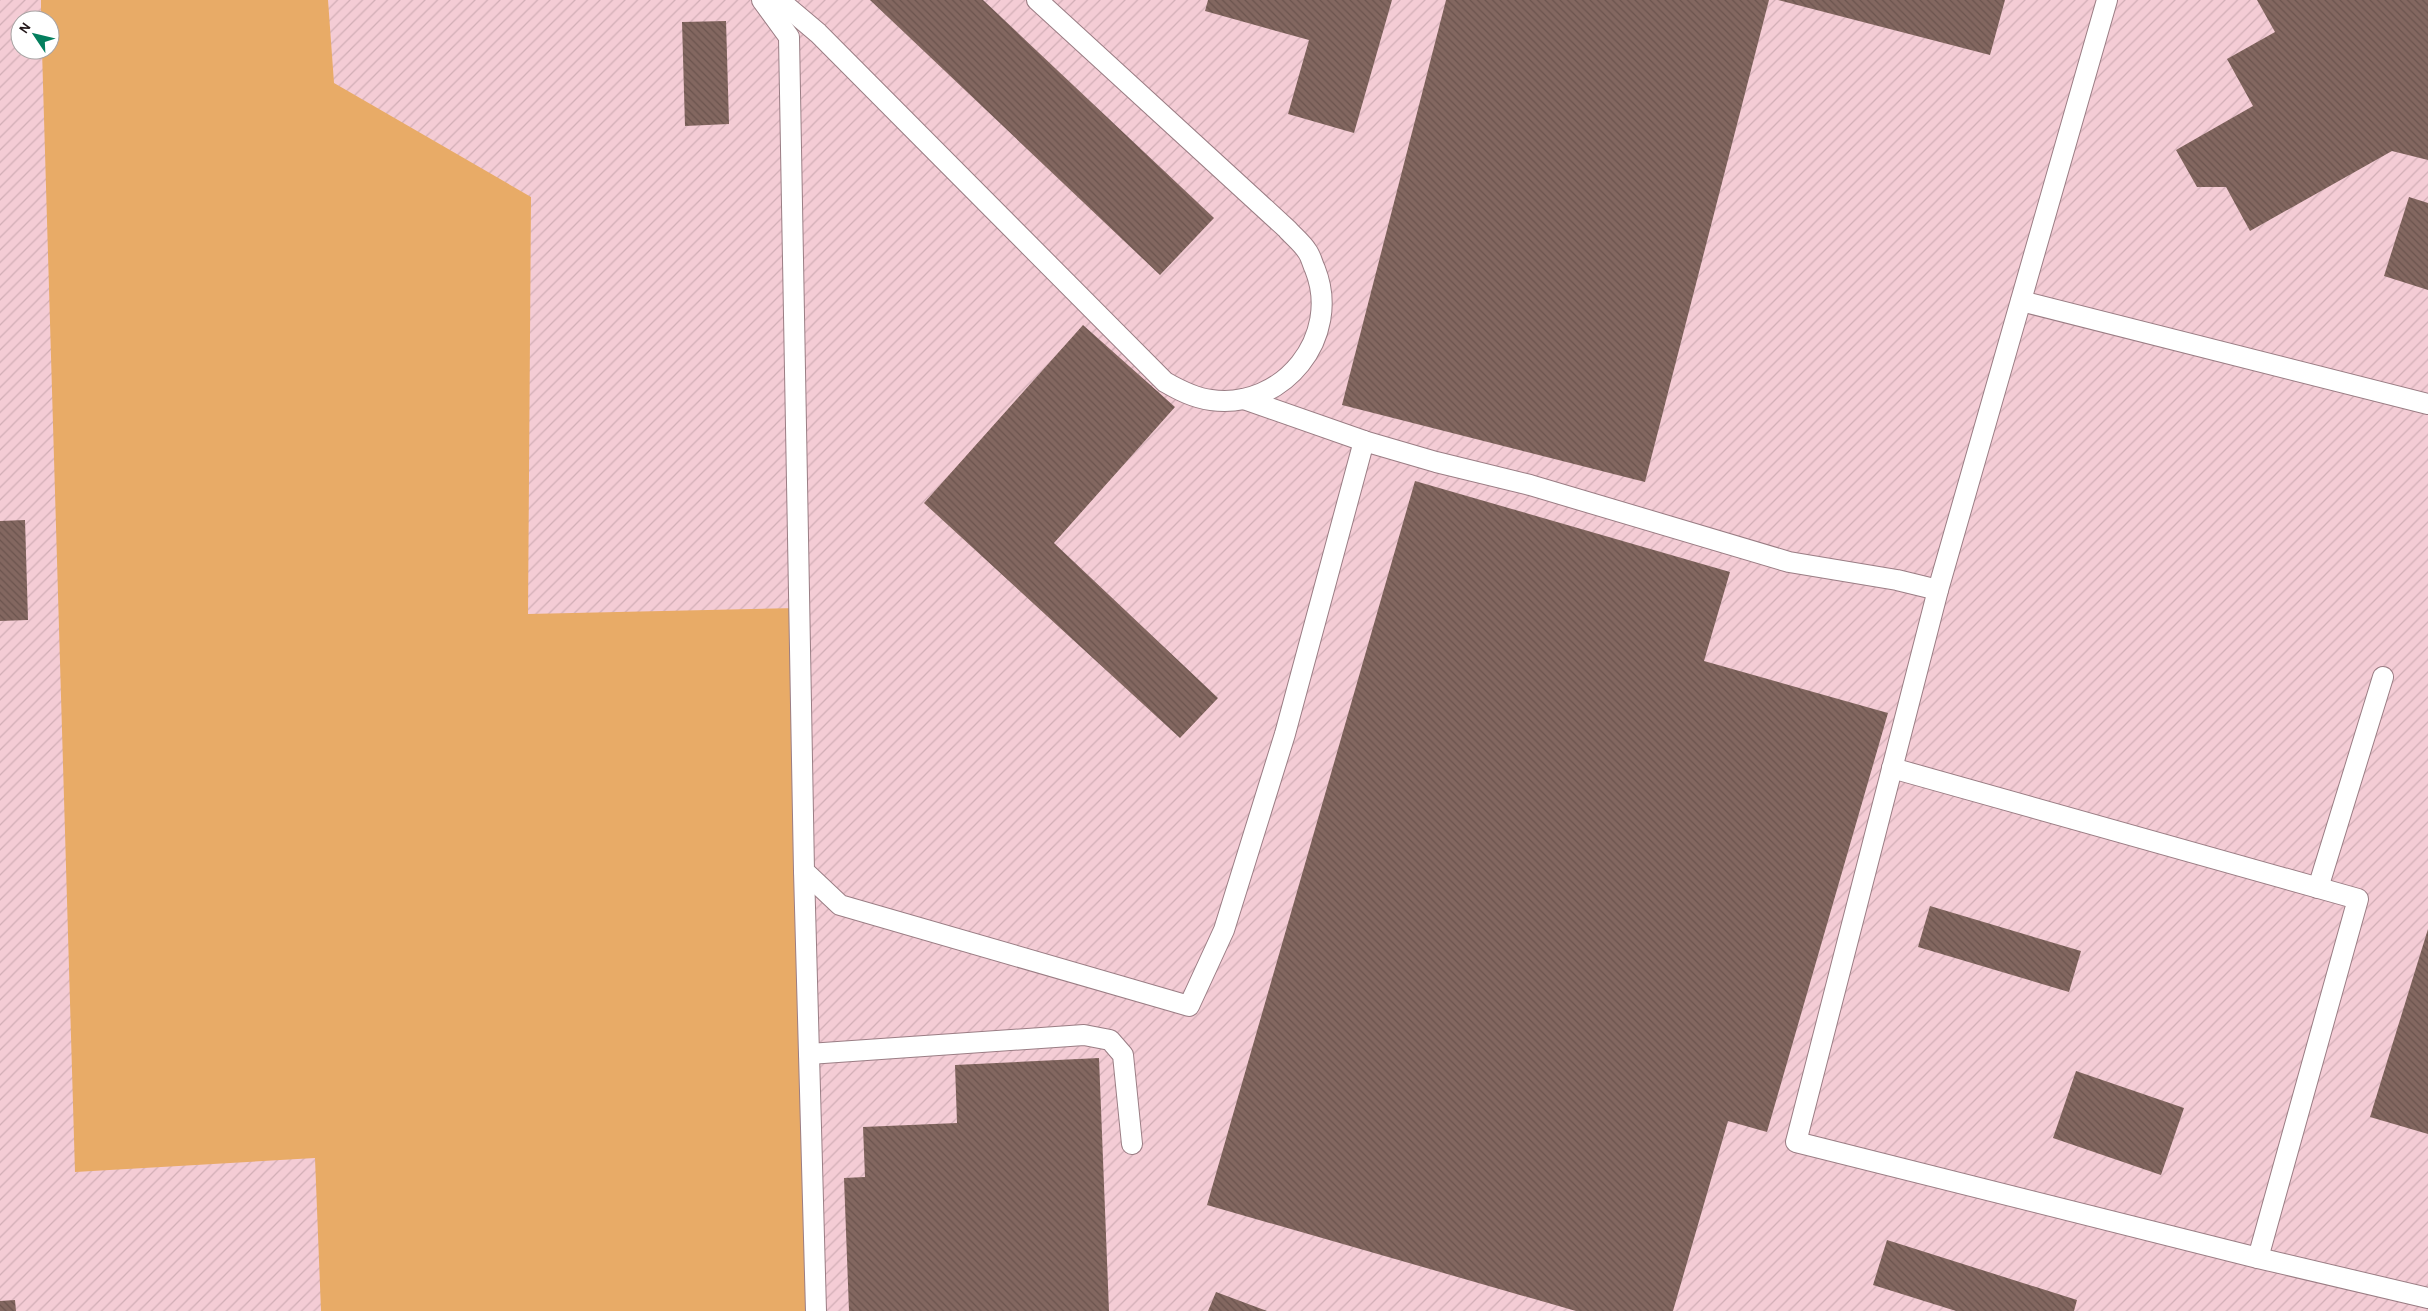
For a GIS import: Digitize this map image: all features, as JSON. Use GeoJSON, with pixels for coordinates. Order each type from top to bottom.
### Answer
{"type":"FeatureCollection","features":[{"type":"Feature","properties":{"kind":"lane"},"geometry":{"type":"LineString","coordinates":[[762,0],[789,37],[804,871],[816,1311]]}},
{"type":"Feature","properties":{"kind":"lane"},"geometry":{"type":"LineString","coordinates":[[779,0],[818,32],[1165,382],[1187,394],[1211,400],[1244,399],[1273,388],[1289,377],[1303,362],[1313,344],[1320,324],[1322,302],[1319,280],[1308,252],[1287,229],[1037,0]]}},
{"type":"Feature","properties":{"kind":"lane"},"geometry":{"type":"LineString","coordinates":[[2107,0],[1938,590],[1796,1142],[2258,1258],[2428,1298]]}},
{"type":"Feature","properties":{"kind":"lane"},"geometry":{"type":"LineString","coordinates":[[2021,301],[2428,404]]}},
{"type":"Feature","properties":{"kind":"lane"},"geometry":{"type":"LineString","coordinates":[[1244,399],[1364,441],[1436,462],[1530,485],[1789,562],[1897,580],[1938,590]]}},
{"type":"Feature","properties":{"kind":"lane"},"geometry":{"type":"LineString","coordinates":[[804,871],[840,906],[1189,1006],[1224,930],[1233,902],[1284,734],[1364,441]]}},
{"type":"Feature","properties":{"kind":"lane"},"geometry":{"type":"LineString","coordinates":[[2318,888],[2383,677]]}},
{"type":"Feature","properties":{"kind":"lane"},"geometry":{"type":"LineString","coordinates":[[1892,768],[2358,899],[2258,1258]]}},
{"type":"Feature","properties":{"kind":"lane"},"geometry":{"type":"LineString","coordinates":[[809,1054],[1084,1035],[1110,1040],[1123,1055],[1132,1144]]}},
{"type":"Feature","properties":{"kind":"shaded area"},"geometry":{"type":"Polygon","coordinates":[[[0,0],[2428,0],[2428,1311],[0,1311],[0,0]]]}},
{"type":"Feature","properties":{"kind":"shaded area"},"geometry":{"type":"Polygon","coordinates":[[[41,0],[328,0],[334,83],[531,197],[528,614],[799,608],[816,1311],[321,1311],[315,1158],[75,1172],[42,60],[60,60],[60,10],[41,10],[41,0]]]}},
{"type":"Feature","properties":{"kind":"building"},"geometry":{"type":"Polygon","coordinates":[[[870,0],[983,0],[1214,218],[1160,275],[870,0]]]}},
{"type":"Feature","properties":{"kind":"building"},"geometry":{"type":"Polygon","coordinates":[[[1208,0],[1392,0],[1354,133],[1288,114],[1309,40],[1205,11],[1208,0]]]}},
{"type":"Feature","properties":{"kind":"building"},"geometry":{"type":"Polygon","coordinates":[[[1446,0],[1769,0],[1645,482],[1342,405],[1446,0]]]}},
{"type":"Feature","properties":{"kind":"building"},"geometry":{"type":"Polygon","coordinates":[[[1778,0],[2005,0],[1990,55],[1778,0]]]}},
{"type":"Feature","properties":{"kind":"building"},"geometry":{"type":"Polygon","coordinates":[[[2257,0],[2428,0],[2428,160],[2392,151],[2250,231],[2226,187],[2197,187],[2176,150],[2253,106],[2227,59],[2275,32],[2257,0]]]}},
{"type":"Feature","properties":{"kind":"building"},"geometry":{"type":"Polygon","coordinates":[[[726,21],[729,124],[685,126],[682,22],[726,21]]]}},
{"type":"Feature","properties":{"kind":"building"},"geometry":{"type":"Polygon","coordinates":[[[2409,197],[2428,203],[2428,290],[2384,276],[2409,197]]]}},
{"type":"Feature","properties":{"kind":"building"},"geometry":{"type":"Polygon","coordinates":[[[1083,325],[1175,407],[1054,543],[1218,698],[1180,738],[924,503],[1083,325]]]}},
{"type":"Feature","properties":{"kind":"building"},"geometry":{"type":"Polygon","coordinates":[[[1415,481],[1730,572],[1704,661],[1888,713],[1767,1132],[1728,1121],[1673,1311],[1576,1311],[1207,1205],[1415,481]]]}},
{"type":"Feature","properties":{"kind":"building"},"geometry":{"type":"Polygon","coordinates":[[[25,520],[28,620],[0,621],[0,521],[25,520]]]}},
{"type":"Feature","properties":{"kind":"building"},"geometry":{"type":"Polygon","coordinates":[[[1930,906],[2081,951],[2069,992],[1918,947],[1930,906]]]}},
{"type":"Feature","properties":{"kind":"building"},"geometry":{"type":"Polygon","coordinates":[[[2428,929],[2428,1134],[2370,1117],[2428,929]]]}},
{"type":"Feature","properties":{"kind":"building"},"geometry":{"type":"Polygon","coordinates":[[[1099,1058],[1109,1311],[849,1311],[844,1178],[865,1177],[863,1127],[957,1123],[955,1065],[1099,1058]]]}},
{"type":"Feature","properties":{"kind":"building"},"geometry":{"type":"Polygon","coordinates":[[[2076,1071],[2184,1108],[2161,1175],[2053,1138],[2076,1071]]]}},
{"type":"Feature","properties":{"kind":"building"},"geometry":{"type":"Polygon","coordinates":[[[1887,1240],[2077,1300],[2074,1311],[1956,1311],[1873,1285],[1887,1240]]]}},
{"type":"Feature","properties":{"kind":"building"},"geometry":{"type":"Polygon","coordinates":[[[1216,1292],[1267,1311],[1208,1311],[1216,1292]]]}},
{"type":"Feature","properties":{"kind":"building"},"geometry":{"type":"Polygon","coordinates":[[[15,1300],[16,1311],[0,1311],[0,1301],[15,1300]]]}}]}
